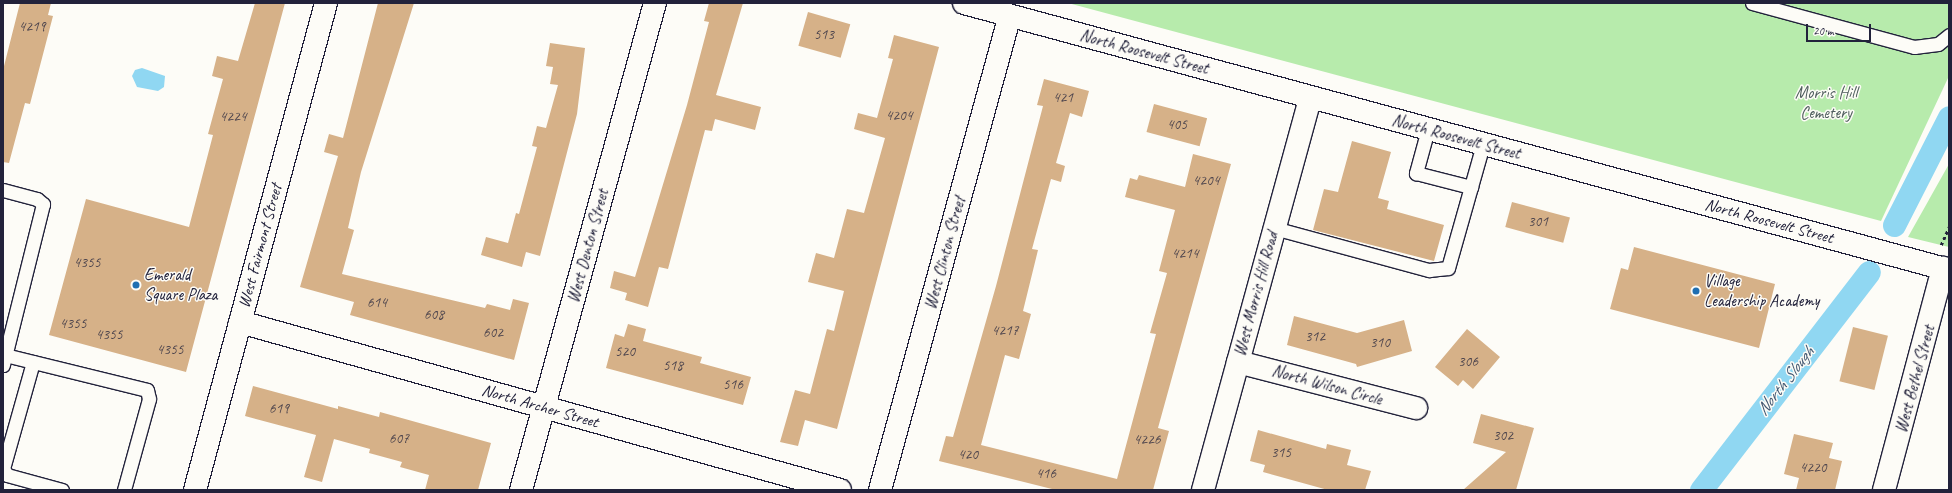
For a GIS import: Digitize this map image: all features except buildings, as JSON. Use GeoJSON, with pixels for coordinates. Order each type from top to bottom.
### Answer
{"type":"FeatureCollection","features":[{"type":"Feature","properties":{"kind":"street","name":"West Fairmont Street"},"geometry":{"type":"LineString","coordinates":[[195,490],[326,3]]}},
{"type":"Feature","properties":{"kind":"street","name":"West Denton Street"},"geometry":{"type":"LineString","coordinates":[[521,490],[655,3]]}},
{"type":"Feature","properties":{"kind":"street","name":"North Roosevelt Street"},"geometry":{"type":"LineString","coordinates":[[964,3],[1482,144],[1944,262]]}},
{"type":"Feature","properties":{"kind":"street","name":"West Clinton Street"},"geometry":{"type":"LineString","coordinates":[[880,490],[1010,15]]}},
{"type":"Feature","properties":{"kind":"street","name":"West Morris Hill Road"},"geometry":{"type":"LineString","coordinates":[[1203,490],[1310,98]]}},
{"type":"Feature","properties":{"kind":"street","name":"West Bethel Street"},"geometry":{"type":"LineString","coordinates":[[1884,490],[1944,262]]}},
{"type":"Feature","properties":{"kind":"street","name":"North Archer Street"},"geometry":{"type":"LineString","coordinates":[[240,322],[840,490]]}},
{"type":"Feature","properties":{"kind":"street","name":"North Wilson Circle"},"geometry":{"type":"LineString","coordinates":[[1238,362],[1416,408]]}},
{"type":"Feature","properties":{"kind":"lane"},"geometry":{"type":"LineString","coordinates":[[1752,3],[1914,47],[1938,44],[1949,35]]}},
{"type":"Feature","properties":{"kind":"lane"},"geometry":{"type":"LineString","coordinates":[[1428,129],[1416,173],[1471,187]]}},
{"type":"Feature","properties":{"kind":"lane"},"geometry":{"type":"LineString","coordinates":[[1274,228],[1429,270],[1448,268],[1482,144]]}},
{"type":"Feature","properties":{"kind":"lane"},"geometry":{"type":"LineString","coordinates":[[3,190],[37,199],[43,204],[4,360],[33,362],[147,390],[149,399],[124,490]]}},
{"type":"Feature","properties":{"kind":"lane"},"geometry":{"type":"LineString","coordinates":[[33,362],[3,469],[7,475],[62,490]]}},
{"type":"Feature","properties":{"kind":"path"},"geometry":{"type":"LineString","coordinates":[[1944,262],[1949,227]]}},
{"type":"Feature","properties":{"kind":"green space","name":"Morris Hill Cemetery"},"geometry":{"type":"Polygon","coordinates":[[[1068,3],[1949,3],[1949,76],[1881,221],[1068,3]]]}},
{"type":"Feature","properties":{"kind":"green space"},"geometry":{"type":"Polygon","coordinates":[[[1949,164],[1949,247],[1908,237],[1949,164]]]}},
{"type":"Feature","properties":{"kind":"water"},"geometry":{"type":"Polygon","coordinates":[[[142,68],[165,76],[164,87],[158,91],[137,87],[132,76],[135,70],[142,68]]]}},
{"type":"Feature","properties":{"kind":"waterway","name":"North Slough"},"geometry":{"type":"LineString","coordinates":[[1894,225],[1949,117]]}},
{"type":"Feature","properties":{"kind":"waterway","name":"North Slough"},"geometry":{"type":"LineString","coordinates":[[1701,490],[1869,272]]}},
{"type":"Feature","properties":{"kind":"place","name":"Emerald Square Plaza"},"geometry":{"type":"Point","coordinates":[136,285]}},
{"type":"Feature","properties":{"kind":"place","name":"Village Leadership Academy"},"geometry":{"type":"Point","coordinates":[1696,291]}}]}
